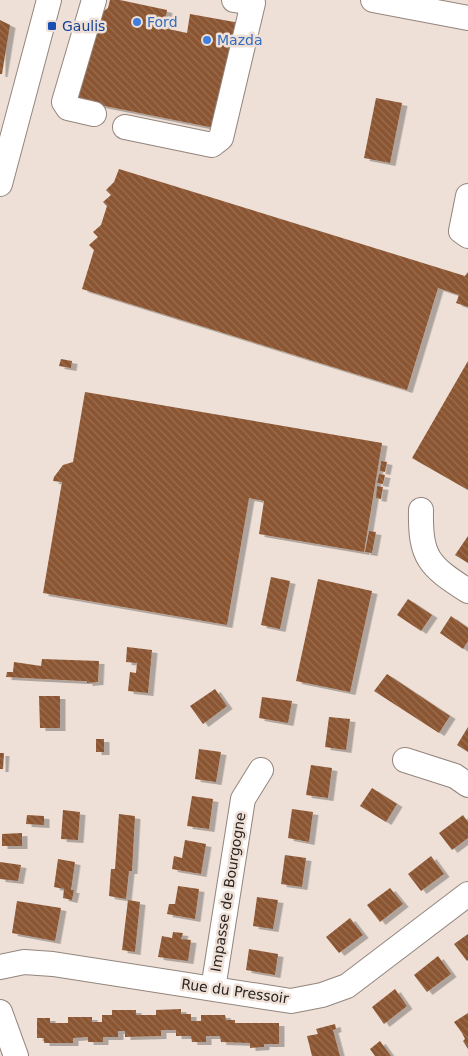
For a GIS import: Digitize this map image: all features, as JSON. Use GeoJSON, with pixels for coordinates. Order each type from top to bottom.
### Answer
{"type":"FeatureCollection","features":[{"type":"Feature","properties":{"kind":"street"},"geometry":{"type":"LineString","coordinates":[[0,184],[49,0]]}},
{"type":"Feature","properties":{"kind":"street"},"geometry":{"type":"LineString","coordinates":[[94,0],[65,93],[64,102],[68,108],[94,114]]}},
{"type":"Feature","properties":{"kind":"street"},"geometry":{"type":"LineString","coordinates":[[125,127],[212,145],[218,143],[221,138],[253,3],[234,0]]}},
{"type":"Feature","properties":{"kind":"street"},"geometry":{"type":"LineString","coordinates":[[373,0],[468,18]]}},
{"type":"Feature","properties":{"kind":"street"},"geometry":{"type":"LineString","coordinates":[[468,197],[461,231],[468,236]]}},
{"type":"Feature","properties":{"kind":"street"},"geometry":{"type":"LineString","coordinates":[[421,510],[420,535],[426,555],[438,571],[468,591]]}},
{"type":"Feature","properties":{"kind":"street"},"geometry":{"type":"LineString","coordinates":[[405,760],[455,776],[468,785]]}},
{"type":"Feature","properties":{"kind":"street","name":"Impasse de Bourgogne"},"geometry":{"type":"LineString","coordinates":[[213,989],[243,799],[260,770]]}},
{"type":"Feature","properties":{"kind":"street","name":"Rue du Pressoir"},"geometry":{"type":"LineString","coordinates":[[0,966],[24,962],[53,964],[291,1000],[322,995],[347,986],[468,894]]}},
{"type":"Feature","properties":{"kind":"street"},"geometry":{"type":"LineString","coordinates":[[0,1012],[16,1056]]}},
{"type":"Feature","properties":{"kind":"building"},"geometry":{"type":"Polygon","coordinates":[[[110,0],[120,0],[167,10],[164,28],[187,33],[190,14],[240,23],[219,129],[75,100],[98,15],[108,8],[110,0]]]}},
{"type":"Feature","properties":{"kind":"building"},"geometry":{"type":"Polygon","coordinates":[[[0,20],[10,25],[2,74],[0,74],[0,20]]]}},
{"type":"Feature","properties":{"kind":"building"},"geometry":{"type":"Polygon","coordinates":[[[376,98],[402,103],[390,163],[364,158],[376,98]]]}},
{"type":"Feature","properties":{"kind":"building"},"geometry":{"type":"Polygon","coordinates":[[[119,169],[465,276],[468,272],[468,307],[456,303],[459,295],[438,288],[407,390],[82,289],[94,250],[89,245],[98,237],[93,232],[101,225],[107,206],[103,202],[111,195],[106,190],[114,182],[119,169]]]}},
{"type":"Feature","properties":{"kind":"building"},"geometry":{"type":"Polygon","coordinates":[[[61,359],[72,361],[71,368],[59,366],[61,359]]]}},
{"type":"Feature","properties":{"kind":"building"},"geometry":{"type":"Polygon","coordinates":[[[468,361],[468,490],[412,458],[468,361]]]}},
{"type":"Feature","properties":{"kind":"building"},"geometry":{"type":"Polygon","coordinates":[[[85,392],[382,443],[364,552],[259,534],[264,501],[249,498],[227,625],[43,593],[62,482],[53,481],[63,465],[73,462],[85,392]]]}},
{"type":"Feature","properties":{"kind":"building"},"geometry":{"type":"Polygon","coordinates":[[[381,461],[387,462],[385,472],[380,471],[381,461]]]}},
{"type":"Feature","properties":{"kind":"building"},"geometry":{"type":"Polygon","coordinates":[[[379,474],[385,475],[383,484],[377,483],[379,474]]]}},
{"type":"Feature","properties":{"kind":"building"},"geometry":{"type":"Polygon","coordinates":[[[377,486],[383,487],[381,499],[376,498],[377,486]]]}},
{"type":"Feature","properties":{"kind":"building"},"geometry":{"type":"Polygon","coordinates":[[[369,531],[376,532],[372,553],[365,552],[369,531]]]}},
{"type":"Feature","properties":{"kind":"building"},"geometry":{"type":"Polygon","coordinates":[[[468,536],[468,563],[455,555],[468,536]]]}},
{"type":"Feature","properties":{"kind":"building"},"geometry":{"type":"Polygon","coordinates":[[[271,577],[290,581],[280,629],[261,625],[271,577]]]}},
{"type":"Feature","properties":{"kind":"building"},"geometry":{"type":"Polygon","coordinates":[[[318,579],[372,591],[350,692],[296,681],[318,579]]]}},
{"type":"Feature","properties":{"kind":"building"},"geometry":{"type":"Polygon","coordinates":[[[408,599],[432,615],[421,631],[397,615],[408,599]]]}},
{"type":"Feature","properties":{"kind":"building"},"geometry":{"type":"Polygon","coordinates":[[[451,616],[468,628],[468,641],[463,649],[440,633],[451,616]]]}},
{"type":"Feature","properties":{"kind":"building"},"geometry":{"type":"Polygon","coordinates":[[[127,647],[152,650],[148,693],[128,691],[130,672],[136,673],[137,663],[126,662],[127,647]]]}},
{"type":"Feature","properties":{"kind":"building"},"geometry":{"type":"Polygon","coordinates":[[[42,659],[99,661],[98,682],[87,683],[87,681],[6,677],[7,672],[13,672],[14,662],[41,666],[42,659]]]}},
{"type":"Feature","properties":{"kind":"building"},"geometry":{"type":"Polygon","coordinates":[[[387,674],[450,716],[439,733],[374,691],[387,674]]]}},
{"type":"Feature","properties":{"kind":"building"},"geometry":{"type":"Polygon","coordinates":[[[215,689],[227,706],[203,724],[190,706],[215,689]]]}},
{"type":"Feature","properties":{"kind":"building"},"geometry":{"type":"Polygon","coordinates":[[[39,696],[60,696],[60,728],[40,728],[39,696]]]}},
{"type":"Feature","properties":{"kind":"building"},"geometry":{"type":"Polygon","coordinates":[[[262,697],[292,701],[288,723],[259,718],[262,697]]]}},
{"type":"Feature","properties":{"kind":"building"},"geometry":{"type":"Polygon","coordinates":[[[329,717],[350,719],[346,750],[325,747],[329,717]]]}},
{"type":"Feature","properties":{"kind":"building"},"geometry":{"type":"Polygon","coordinates":[[[468,727],[468,752],[457,745],[468,727]]]}},
{"type":"Feature","properties":{"kind":"building"},"geometry":{"type":"Polygon","coordinates":[[[96,739],[104,739],[104,752],[96,752],[96,739]]]}},
{"type":"Feature","properties":{"kind":"building"},"geometry":{"type":"Polygon","coordinates":[[[199,749],[221,752],[216,782],[195,779],[199,749]]]}},
{"type":"Feature","properties":{"kind":"building"},"geometry":{"type":"Polygon","coordinates":[[[0,753],[4,753],[3,769],[0,769],[0,753]]]}},
{"type":"Feature","properties":{"kind":"building"},"geometry":{"type":"Polygon","coordinates":[[[311,765],[332,768],[328,798],[306,795],[311,765]]]}},
{"type":"Feature","properties":{"kind":"building"},"geometry":{"type":"Polygon","coordinates":[[[372,788],[397,804],[386,822],[360,806],[372,788]]]}},
{"type":"Feature","properties":{"kind":"building"},"geometry":{"type":"Polygon","coordinates":[[[192,796],[213,799],[209,829],[187,826],[192,796]]]}},
{"type":"Feature","properties":{"kind":"building"},"geometry":{"type":"Polygon","coordinates":[[[292,809],[313,812],[309,842],[288,838],[292,809]]]}},
{"type":"Feature","properties":{"kind":"building"},"geometry":{"type":"Polygon","coordinates":[[[63,810],[80,812],[78,840],[61,839],[63,810]]]}},
{"type":"Feature","properties":{"kind":"building"},"geometry":{"type":"Polygon","coordinates":[[[119,814],[135,816],[132,871],[129,871],[126,899],[109,896],[111,869],[115,869],[119,814]]]}},
{"type":"Feature","properties":{"kind":"building"},"geometry":{"type":"Polygon","coordinates":[[[27,815],[44,816],[44,825],[26,824],[27,815]]]}},
{"type":"Feature","properties":{"kind":"building"},"geometry":{"type":"Polygon","coordinates":[[[463,815],[468,822],[468,838],[452,850],[439,833],[463,815]]]}},
{"type":"Feature","properties":{"kind":"building"},"geometry":{"type":"Polygon","coordinates":[[[22,833],[22,846],[2,846],[2,834],[22,833]]]}},
{"type":"Feature","properties":{"kind":"building"},"geometry":{"type":"Polygon","coordinates":[[[185,840],[206,844],[201,874],[172,869],[174,856],[182,858],[185,840]]]}},
{"type":"Feature","properties":{"kind":"building"},"geometry":{"type":"Polygon","coordinates":[[[285,855],[306,858],[302,887],[281,884],[285,855]]]}},
{"type":"Feature","properties":{"kind":"building"},"geometry":{"type":"Polygon","coordinates":[[[431,856],[444,874],[421,891],[408,874],[431,856]]]}},
{"type":"Feature","properties":{"kind":"building"},"geometry":{"type":"Polygon","coordinates":[[[58,859],[75,862],[71,890],[74,890],[72,900],[63,898],[64,889],[54,887],[58,859]]]}},
{"type":"Feature","properties":{"kind":"building"},"geometry":{"type":"Polygon","coordinates":[[[0,862],[21,865],[18,881],[0,879],[0,862]]]}},
{"type":"Feature","properties":{"kind":"building"},"geometry":{"type":"Polygon","coordinates":[[[178,886],[199,889],[195,919],[167,914],[169,904],[175,904],[178,886]]]}},
{"type":"Feature","properties":{"kind":"building"},"geometry":{"type":"Polygon","coordinates":[[[390,888],[403,904],[380,922],[367,905],[390,888]]]}},
{"type":"Feature","properties":{"kind":"building"},"geometry":{"type":"Polygon","coordinates":[[[257,897],[278,900],[273,929],[253,926],[257,897]]]}},
{"type":"Feature","properties":{"kind":"building"},"geometry":{"type":"Polygon","coordinates":[[[128,900],[140,902],[135,952],[122,950],[128,900]]]}},
{"type":"Feature","properties":{"kind":"building"},"geometry":{"type":"Polygon","coordinates":[[[17,901],[61,908],[55,941],[12,933],[17,901]]]}},
{"type":"Feature","properties":{"kind":"building"},"geometry":{"type":"Polygon","coordinates":[[[350,918],[363,935],[339,953],[326,937],[350,918]]]}},
{"type":"Feature","properties":{"kind":"building"},"geometry":{"type":"Polygon","coordinates":[[[173,932],[183,933],[181,939],[191,940],[188,961],[158,957],[162,936],[172,938],[173,932]]]}},
{"type":"Feature","properties":{"kind":"building"},"geometry":{"type":"Polygon","coordinates":[[[468,934],[468,960],[467,961],[454,944],[468,934]]]}},
{"type":"Feature","properties":{"kind":"building"},"geometry":{"type":"Polygon","coordinates":[[[249,949],[278,954],[275,975],[246,970],[249,949]]]}},
{"type":"Feature","properties":{"kind":"building"},"geometry":{"type":"Polygon","coordinates":[[[438,956],[451,974],[427,992],[414,975],[438,956]]]}},
{"type":"Feature","properties":{"kind":"building"},"geometry":{"type":"Polygon","coordinates":[[[395,989],[407,1006],[384,1024],[372,1007],[395,989]]]}},
{"type":"Feature","properties":{"kind":"building"},"geometry":{"type":"Polygon","coordinates":[[[181,1009],[181,1014],[191,1014],[191,1021],[201,1021],[201,1015],[225,1015],[226,1020],[235,1020],[235,1023],[279,1023],[279,1044],[264,1044],[264,1047],[250,1048],[250,1043],[221,1042],[220,1036],[206,1036],[206,1042],[192,1042],[191,1036],[176,1036],[176,1030],[161,1030],[161,1036],[125,1037],[125,1031],[118,1031],[118,1037],[103,1037],[103,1042],[88,1042],[88,1037],[73,1038],[73,1043],[44,1043],[44,1038],[37,1038],[37,1018],[50,1018],[50,1023],[68,1023],[68,1017],[92,1017],[92,1022],[102,1022],[102,1015],[112,1015],[112,1010],[136,1010],[136,1015],[156,1015],[156,1010],[181,1009]]]}},
{"type":"Feature","properties":{"kind":"building"},"geometry":{"type":"Polygon","coordinates":[[[468,1013],[468,1049],[463,1041],[465,1039],[462,1033],[454,1022],[468,1013]]]}},
{"type":"Feature","properties":{"kind":"building"},"geometry":{"type":"Polygon","coordinates":[[[335,1024],[336,1029],[333,1030],[340,1056],[312,1056],[307,1036],[318,1034],[316,1029],[335,1024]]]}},
{"type":"Feature","properties":{"kind":"building"},"geometry":{"type":"Polygon","coordinates":[[[380,1041],[391,1056],[375,1056],[370,1049],[380,1041]]]}},
{"type":"Feature","properties":{"kind":"place","name":"Ford"},"geometry":{"type":"Point","coordinates":[137,22]}},
{"type":"Feature","properties":{"kind":"place","name":"Gaulis"},"geometry":{"type":"Point","coordinates":[52,26]}},
{"type":"Feature","properties":{"kind":"place","name":"Mazda"},"geometry":{"type":"Point","coordinates":[207,40]}}]}
